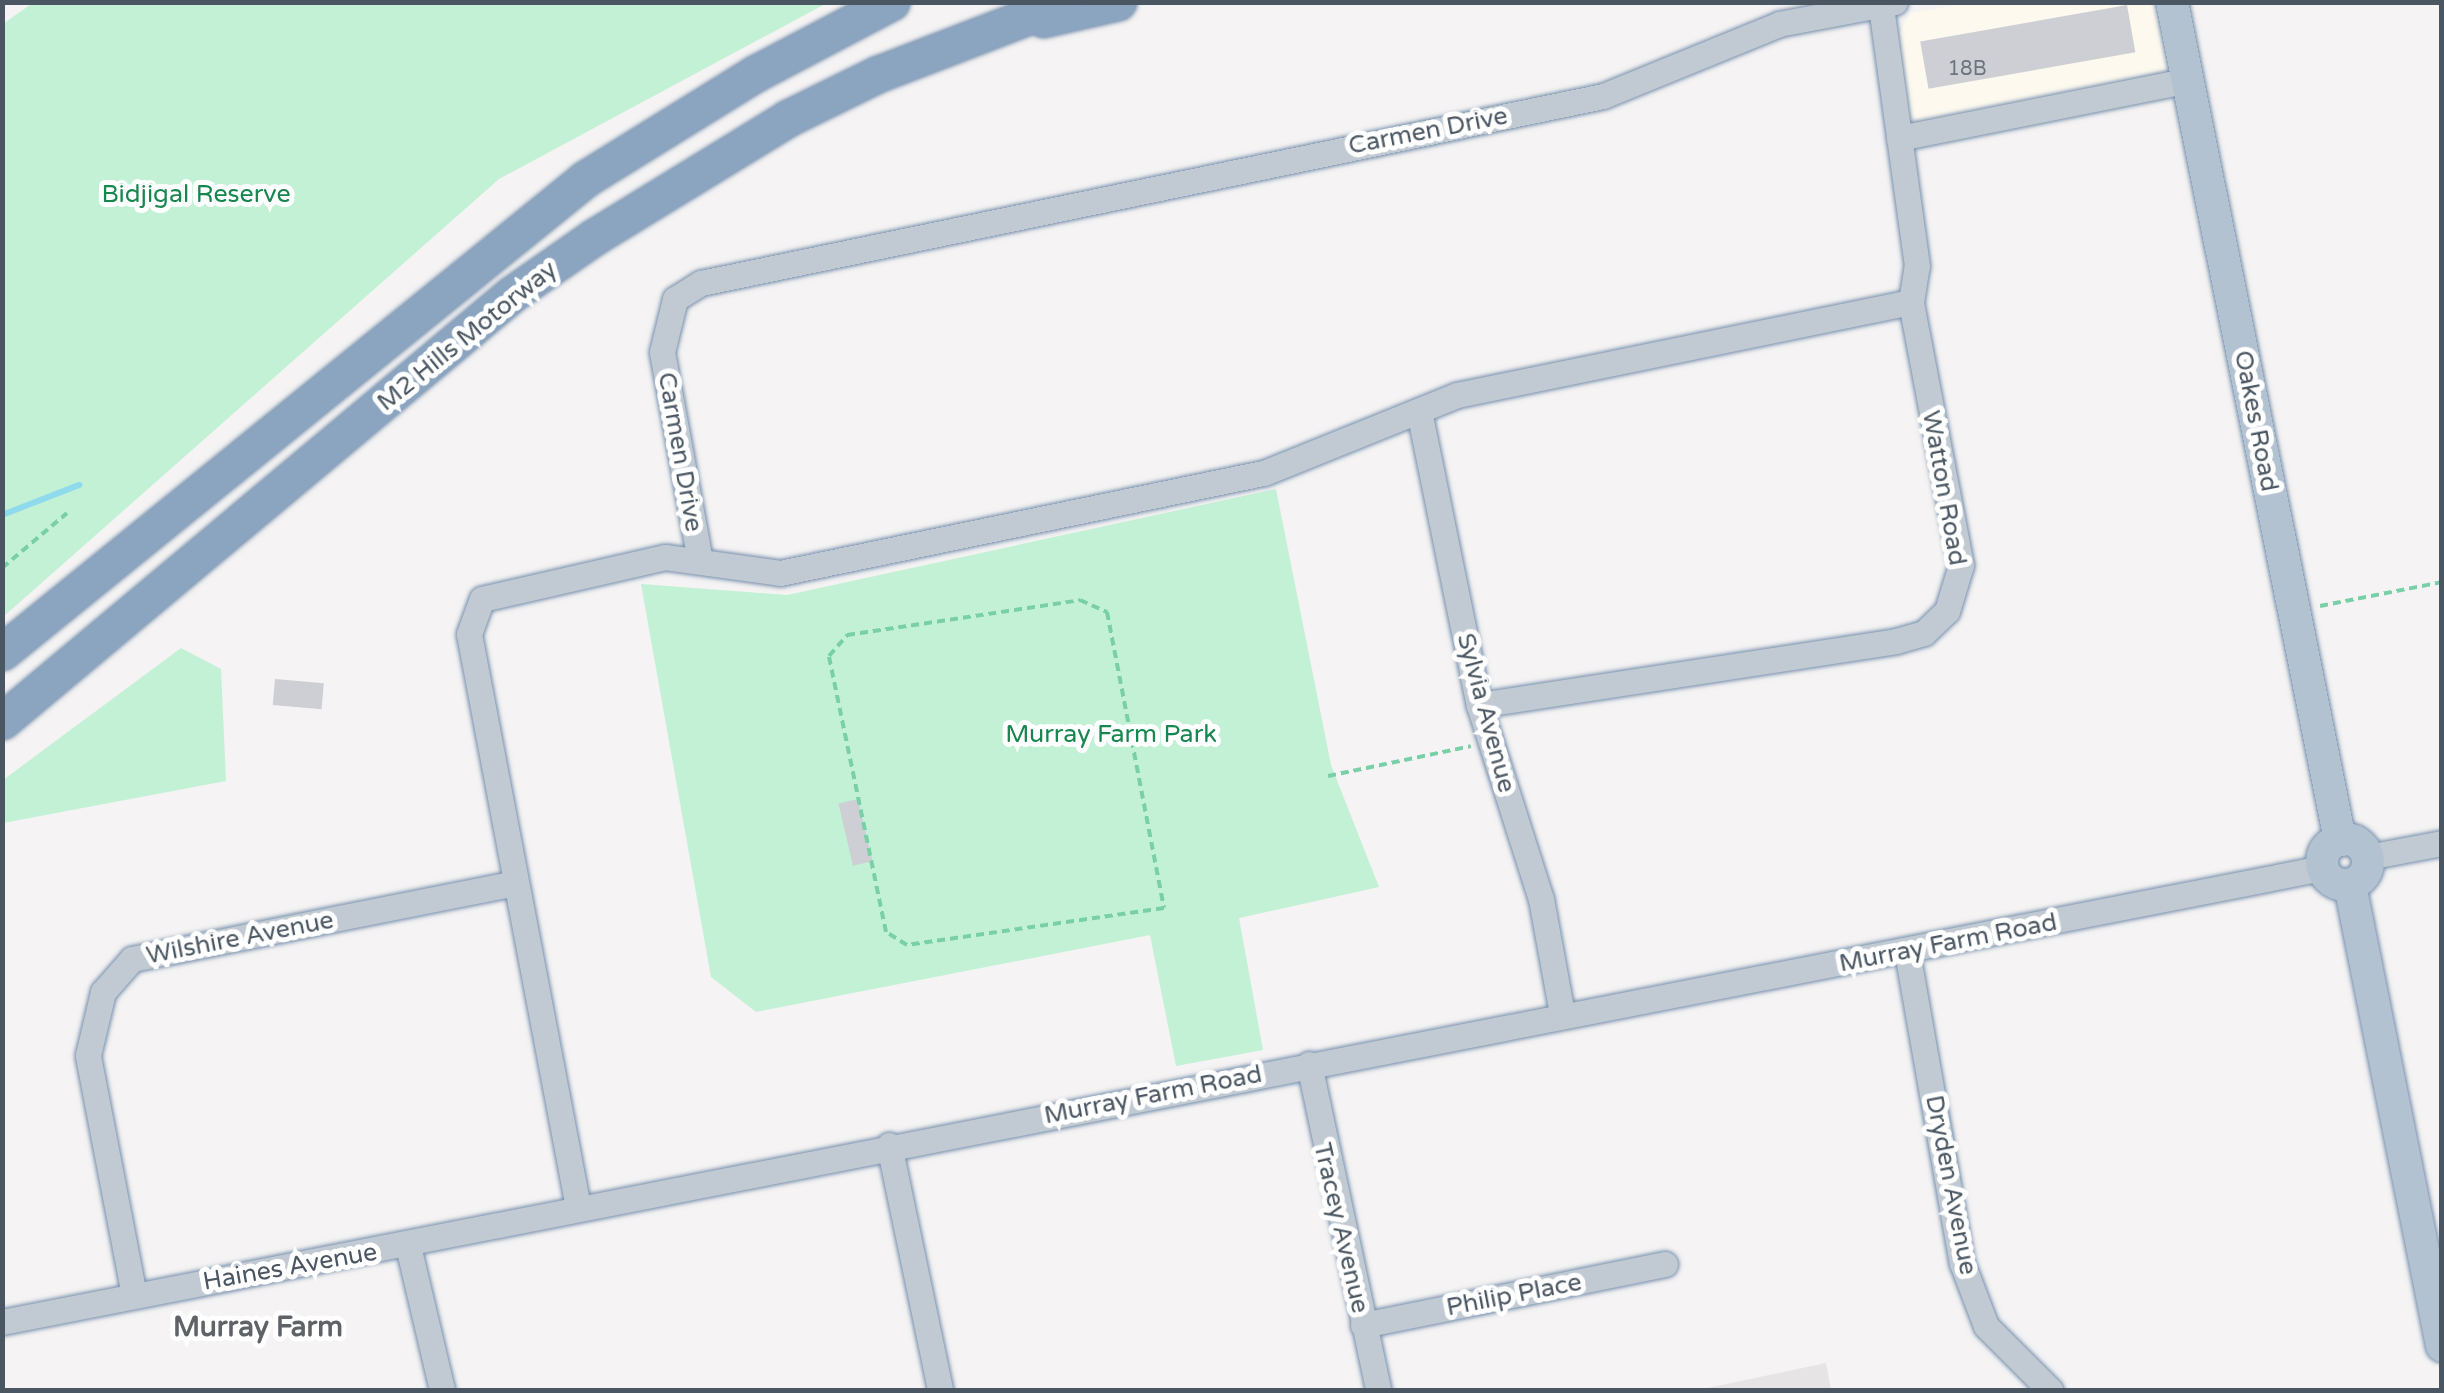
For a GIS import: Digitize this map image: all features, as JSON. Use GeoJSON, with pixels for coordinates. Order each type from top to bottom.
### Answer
{"type":"FeatureCollection","features":[{"type":"Feature","properties":{"kind":"highway","name":"M2 Hills Motorway"},"geometry":{"type":"LineString","coordinates":[[2,652],[389,330],[663,126],[891,2]]}},
{"type":"Feature","properties":{"kind":"highway","name":"M2 Hills Motorway"},"geometry":{"type":"LineString","coordinates":[[2,721],[512,294],[710,163],[878,74],[1066,2]]}},
{"type":"Feature","properties":{"kind":"highway","name":"M2 Hills Motorway"},"geometry":{"type":"LineString","coordinates":[[983,31],[1118,2]]}},
{"type":"Feature","properties":{"kind":"main road","name":"Oakes Road"},"geometry":{"type":"LineString","coordinates":[[2172,2],[2340,840]]}},
{"type":"Feature","properties":{"kind":"main road"},"geometry":{"type":"LineString","coordinates":[[2336,877],[2362,878],[2368,858],[2361,845],[2340,840],[2324,854],[2336,877],[2442,1346]]}},
{"type":"Feature","properties":{"kind":"street","name":"Watton Road"},"geometry":{"type":"LineString","coordinates":[[1479,705],[1664,671],[1896,641],[1936,625],[1961,565],[1911,302],[1918,266],[1899,138],[1888,4]]}},
{"type":"Feature","properties":{"kind":"street","name":"Carmen Drive"},"geometry":{"type":"LineString","coordinates":[[1888,4],[1779,24],[1602,96],[701,283],[675,299],[662,352],[700,561],[780,573],[1264,472],[1457,394],[1911,302]]}},
{"type":"Feature","properties":{"kind":"street"},"geometry":{"type":"LineString","coordinates":[[1899,138],[2188,80]]}},
{"type":"Feature","properties":{"kind":"street","name":"Sylvia Avenue"},"geometry":{"type":"LineString","coordinates":[[1419,411],[1479,705],[1541,898],[1562,1014]]}},
{"type":"Feature","properties":{"kind":"street"},"geometry":{"type":"LineString","coordinates":[[578,1207],[469,634],[473,611],[499,590],[665,556],[700,561]]}},
{"type":"Feature","properties":{"kind":"street"},"geometry":{"type":"LineString","coordinates":[[2368,858],[2442,843]]}},
{"type":"Feature","properties":{"kind":"street","name":"Murray Farm Road"},"geometry":{"type":"LineString","coordinates":[[578,1207],[1562,1014],[2336,877]]}},
{"type":"Feature","properties":{"kind":"street","name":"Wilshire Avenue"},"geometry":{"type":"LineString","coordinates":[[134,1294],[88,1056],[103,992],[132,959],[516,883]]}},
{"type":"Feature","properties":{"kind":"street","name":"Dryden Avenue"},"geometry":{"type":"LineString","coordinates":[[1907,952],[1962,1264],[1986,1326],[2050,1390]]}},
{"type":"Feature","properties":{"kind":"street","name":"Tracey Avenue"},"geometry":{"type":"LineString","coordinates":[[1310,1064],[1378,1390]]}},
{"type":"Feature","properties":{"kind":"street"},"geometry":{"type":"LineString","coordinates":[[889,1145],[940,1390]]}},
{"type":"Feature","properties":{"kind":"street","name":"Haines Avenue"},"geometry":{"type":"LineString","coordinates":[[2,1322],[134,1294],[408,1246],[578,1207]]}},
{"type":"Feature","properties":{"kind":"street"},"geometry":{"type":"LineString","coordinates":[[408,1246],[442,1390]]}},
{"type":"Feature","properties":{"kind":"street","name":"Philip Place"},"geometry":{"type":"LineString","coordinates":[[1363,1325],[1665,1264]]}},
{"type":"Feature","properties":{"kind":"path"},"geometry":{"type":"LineString","coordinates":[[2,568],[67,513]]}},
{"type":"Feature","properties":{"kind":"path"},"geometry":{"type":"LineString","coordinates":[[2320,606],[2442,582]]}},
{"type":"Feature","properties":{"kind":"path"},"geometry":{"type":"LineString","coordinates":[[1080,600],[1106,612],[1164,908],[907,945],[886,932],[830,656],[847,635],[1080,600]]}},
{"type":"Feature","properties":{"kind":"path"},"geometry":{"type":"LineString","coordinates":[[1328,776],[1490,742]]}},
{"type":"Feature","properties":{"kind":"shaded area"},"geometry":{"type":"Polygon","coordinates":[[[1967,3],[2155,3],[2170,69],[1928,127],[1909,114],[1896,39],[1910,13],[1967,3]]]}},
{"type":"Feature","properties":{"kind":"shaded area"},"geometry":{"type":"Polygon","coordinates":[[[1826,1363],[1831,1390],[1698,1390],[1826,1363]]]}},
{"type":"Feature","properties":{"kind":"green space","name":"Bidjigal Reserve"},"geometry":{"type":"Polygon","coordinates":[[[34,2],[827,3],[499,179],[3,617],[3,24],[34,2]]]}},
{"type":"Feature","properties":{"kind":"green space","name":"Murray Farm Park"},"geometry":{"type":"Polygon","coordinates":[[[1276,489],[1331,765],[1379,887],[1239,918],[1263,1050],[1176,1066],[1150,935],[756,1012],[711,977],[641,584],[787,595],[1276,489]]]}},
{"type":"Feature","properties":{"kind":"green space"},"geometry":{"type":"Polygon","coordinates":[[[181,648],[221,669],[226,781],[3,823],[3,780],[181,648]]]}},
{"type":"Feature","properties":{"kind":"building"},"geometry":{"type":"Polygon","coordinates":[[[2127,5],[2135,52],[1929,89],[1920,41],[2127,5]]]}},
{"type":"Feature","properties":{"kind":"building"},"geometry":{"type":"Polygon","coordinates":[[[275,679],[324,683],[322,709],[273,705],[275,679]]]}},
{"type":"Feature","properties":{"kind":"building"},"geometry":{"type":"Polygon","coordinates":[[[858,799],[872,861],[853,866],[839,803],[858,799]]]}},
{"type":"Feature","properties":{"kind":"waterway"},"geometry":{"type":"LineString","coordinates":[[2,515],[79,485]]}},
{"type":"Feature","properties":{"kind":"district","name":"Murray Farm"},"geometry":{"type":"Point","coordinates":[258,1327]}}]}
